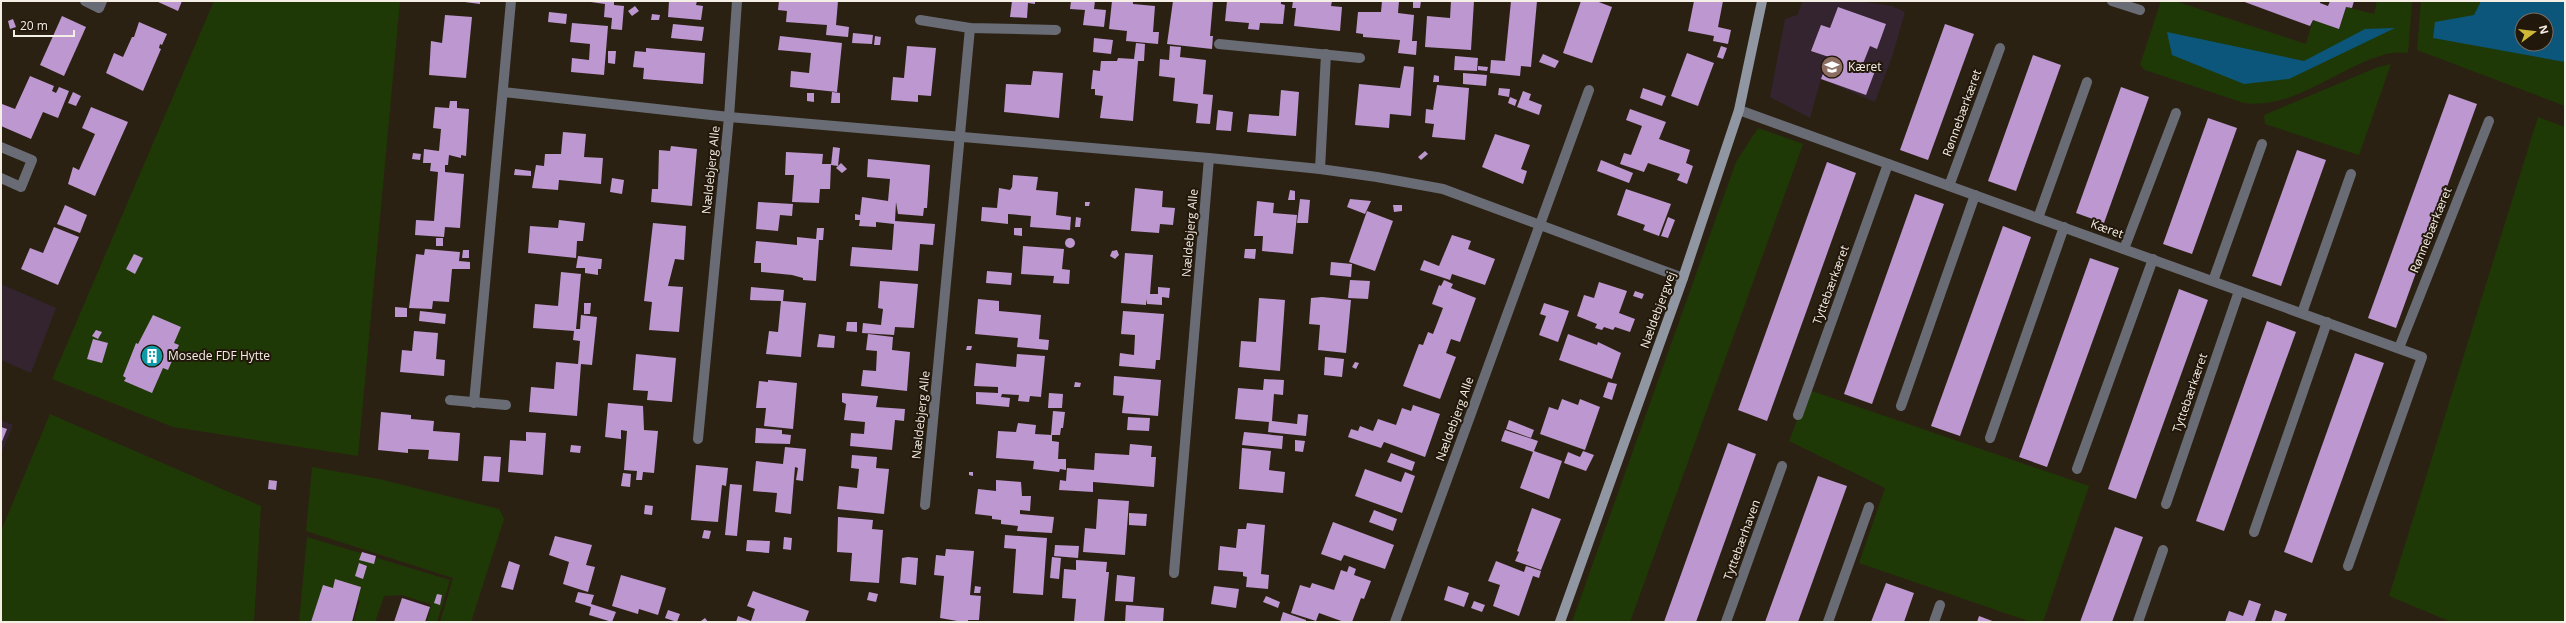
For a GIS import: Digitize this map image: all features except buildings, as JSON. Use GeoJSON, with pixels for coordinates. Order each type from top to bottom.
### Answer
{"type":"FeatureCollection","features":[{"type":"Feature","properties":{"kind":"street"},"geometry":{"type":"LineString","coordinates":[[85,1],[99,8],[102,1]]}},
{"type":"Feature","properties":{"kind":"street"},"geometry":{"type":"LineString","coordinates":[[474,402],[511,1]]}},
{"type":"Feature","properties":{"kind":"street","name":"Nældebjerg Alle"},"geometry":{"type":"LineString","coordinates":[[698,439],[729,117],[737,1]]}},
{"type":"Feature","properties":{"kind":"street","name":"Nældebjergvej"},"geometry":{"type":"LineString","coordinates":[[1560,622],[1683,278],[1738,110],[1762,1]]}},
{"type":"Feature","properties":{"kind":"street"},"geometry":{"type":"LineString","coordinates":[[2112,1],[2140,10]]}},
{"type":"Feature","properties":{"kind":"street"},"geometry":{"type":"LineString","coordinates":[[920,20],[970,28],[1056,30]]}},
{"type":"Feature","properties":{"kind":"street","name":"Nældebjerg Alle"},"geometry":{"type":"LineString","coordinates":[[925,505],[961,137],[970,28]]}},
{"type":"Feature","properties":{"kind":"street"},"geometry":{"type":"LineString","coordinates":[[1219,44],[1360,58]]}},
{"type":"Feature","properties":{"kind":"street","name":"Rønnebærkæret"},"geometry":{"type":"LineString","coordinates":[[1949,186],[2000,48]]}},
{"type":"Feature","properties":{"kind":"street"},"geometry":{"type":"LineString","coordinates":[[1320,168],[1326,54]]}},
{"type":"Feature","properties":{"kind":"street"},"geometry":{"type":"LineString","coordinates":[[2038,218],[2086,82]]}},
{"type":"Feature","properties":{"kind":"street","name":"Nældebjerg Alle"},"geometry":{"type":"LineString","coordinates":[[1395,622],[1589,90]]}},
{"type":"Feature","properties":{"kind":"street","name":"Nældebjerg Alle"},"geometry":{"type":"LineString","coordinates":[[502,92],[729,117],[1320,168],[1443,189],[1683,278]]}},
{"type":"Feature","properties":{"kind":"street","name":"Kæret"},"geometry":{"type":"LineString","coordinates":[[1738,110],[2422,357],[2348,566]]}},
{"type":"Feature","properties":{"kind":"street"},"geometry":{"type":"LineString","coordinates":[[2124,249],[2176,113]]}},
{"type":"Feature","properties":{"kind":"street","name":"Rønnebærkæret"},"geometry":{"type":"LineString","coordinates":[[2398,348],[2488,121]]}},
{"type":"Feature","properties":{"kind":"street"},"geometry":{"type":"LineString","coordinates":[[2213,281],[2262,144]]}},
{"type":"Feature","properties":{"kind":"street"},"geometry":{"type":"LineString","coordinates":[[1,147],[32,160],[21,187],[1,178]]}},
{"type":"Feature","properties":{"kind":"street","name":"Nældebjerg Alle"},"geometry":{"type":"LineString","coordinates":[[1174,573],[1209,158]]}},
{"type":"Feature","properties":{"kind":"street","name":"Tyttebærkæret"},"geometry":{"type":"LineString","coordinates":[[1798,415],[1888,164]]}},
{"type":"Feature","properties":{"kind":"street"},"geometry":{"type":"LineString","coordinates":[[2302,313],[2351,174]]}},
{"type":"Feature","properties":{"kind":"street"},"geometry":{"type":"LineString","coordinates":[[1901,406],[1975,195]]}},
{"type":"Feature","properties":{"kind":"street"},"geometry":{"type":"LineString","coordinates":[[1990,438],[2064,227]]}},
{"type":"Feature","properties":{"kind":"street"},"geometry":{"type":"LineString","coordinates":[[2078,469],[2153,259]]}},
{"type":"Feature","properties":{"kind":"street","name":"Tyttebærkæret"},"geometry":{"type":"LineString","coordinates":[[2166,504],[2239,290]]}},
{"type":"Feature","properties":{"kind":"street"},"geometry":{"type":"LineString","coordinates":[[2254,532],[2327,322]]}},
{"type":"Feature","properties":{"kind":"street"},"geometry":{"type":"LineString","coordinates":[[450,400],[506,405]]}},
{"type":"Feature","properties":{"kind":"street","name":"Tyttebærhaven"},"geometry":{"type":"LineString","coordinates":[[1726,622],[1782,466]]}},
{"type":"Feature","properties":{"kind":"street"},"geometry":{"type":"LineString","coordinates":[[1828,622],[1869,507]]}},
{"type":"Feature","properties":{"kind":"street"},"geometry":{"type":"LineString","coordinates":[[2138,622],[2163,550]]}},
{"type":"Feature","properties":{"kind":"street"},"geometry":{"type":"LineString","coordinates":[[1934,622],[1940,605]]}},
{"type":"Feature","properties":{"kind":"shaded area","name":"Kæret"},"geometry":{"type":"Polygon","coordinates":[[[1803,1],[1858,1],[1892,6],[1905,12],[1893,54],[1875,102],[1821,79],[1810,118],[1770,97],[1785,19],[1797,15],[1803,1]]]}},
{"type":"Feature","properties":{"kind":"shaded area"},"geometry":{"type":"Polygon","coordinates":[[[1,284],[56,308],[31,373],[1,360],[1,284]]]}},
{"type":"Feature","properties":{"kind":"shaded area"},"geometry":{"type":"Polygon","coordinates":[[[1,420],[13,425],[1,454],[1,420]]]}},
{"type":"Feature","properties":{"kind":"green space"},"geometry":{"type":"Polygon","coordinates":[[[214,1],[400,1],[358,456],[173,427],[52,379],[214,1]]]}},
{"type":"Feature","properties":{"kind":"green space"},"geometry":{"type":"Polygon","coordinates":[[[2161,1],[2175,1],[2306,44],[2313,20],[2339,29],[2346,7],[2374,14],[2377,1],[2412,1],[2408,53],[2389,53],[2366,61],[2315,86],[2280,100],[2262,103],[2244,103],[2145,70],[2140,65],[2161,1]]]}},
{"type":"Feature","properties":{"kind":"green space"},"geometry":{"type":"Polygon","coordinates":[[[2421,1],[2565,1],[2565,106],[2417,50],[2421,1]]]}},
{"type":"Feature","properties":{"kind":"green space"},"geometry":{"type":"Polygon","coordinates":[[[2391,64],[2359,155],[2265,124],[2264,115],[2378,67],[2391,64]]]}},
{"type":"Feature","properties":{"kind":"green space"},"geometry":{"type":"Polygon","coordinates":[[[2538,117],[2565,127],[2565,622],[2451,622],[2389,596],[2538,117]]]}},
{"type":"Feature","properties":{"kind":"green space"},"geometry":{"type":"Polygon","coordinates":[[[1758,128],[1803,144],[1630,622],[1572,622],[1736,162],[1758,128]]]}},
{"type":"Feature","properties":{"kind":"green space"},"geometry":{"type":"Polygon","coordinates":[[[1809,390],[2089,486],[2043,622],[2031,622],[1859,563],[1885,488],[1789,441],[1809,390]]]}},
{"type":"Feature","properties":{"kind":"green space"},"geometry":{"type":"Polygon","coordinates":[[[50,414],[261,506],[254,622],[1,622],[1,531],[50,414]]]}},
{"type":"Feature","properties":{"kind":"green space"},"geometry":{"type":"Polygon","coordinates":[[[312,467],[379,479],[499,509],[504,519],[471,622],[440,622],[453,578],[306,531],[312,467]]]}},
{"type":"Feature","properties":{"kind":"green space"},"geometry":{"type":"Polygon","coordinates":[[[307,537],[450,580],[437,622],[427,622],[431,604],[401,595],[384,596],[375,622],[353,622],[360,601],[325,589],[314,622],[299,622],[307,537]]]}},
{"type":"Feature","properties":{"kind":"water"},"geometry":{"type":"Polygon","coordinates":[[[2481,1],[2565,1],[2565,62],[2433,38],[2435,22],[2474,15],[2481,1]]]}},
{"type":"Feature","properties":{"kind":"water"},"geometry":{"type":"Polygon","coordinates":[[[2395,28],[2289,79],[2244,84],[2172,55],[2167,32],[2304,61],[2365,29],[2395,28]]]}},
{"type":"Feature","properties":{"kind":"place","name":"Kæret"},"geometry":{"type":"Point","coordinates":[1832,67]}},
{"type":"Feature","properties":{"kind":"place","name":"Mosede FDF Hytte"},"geometry":{"type":"Point","coordinates":[152,356]}}]}
